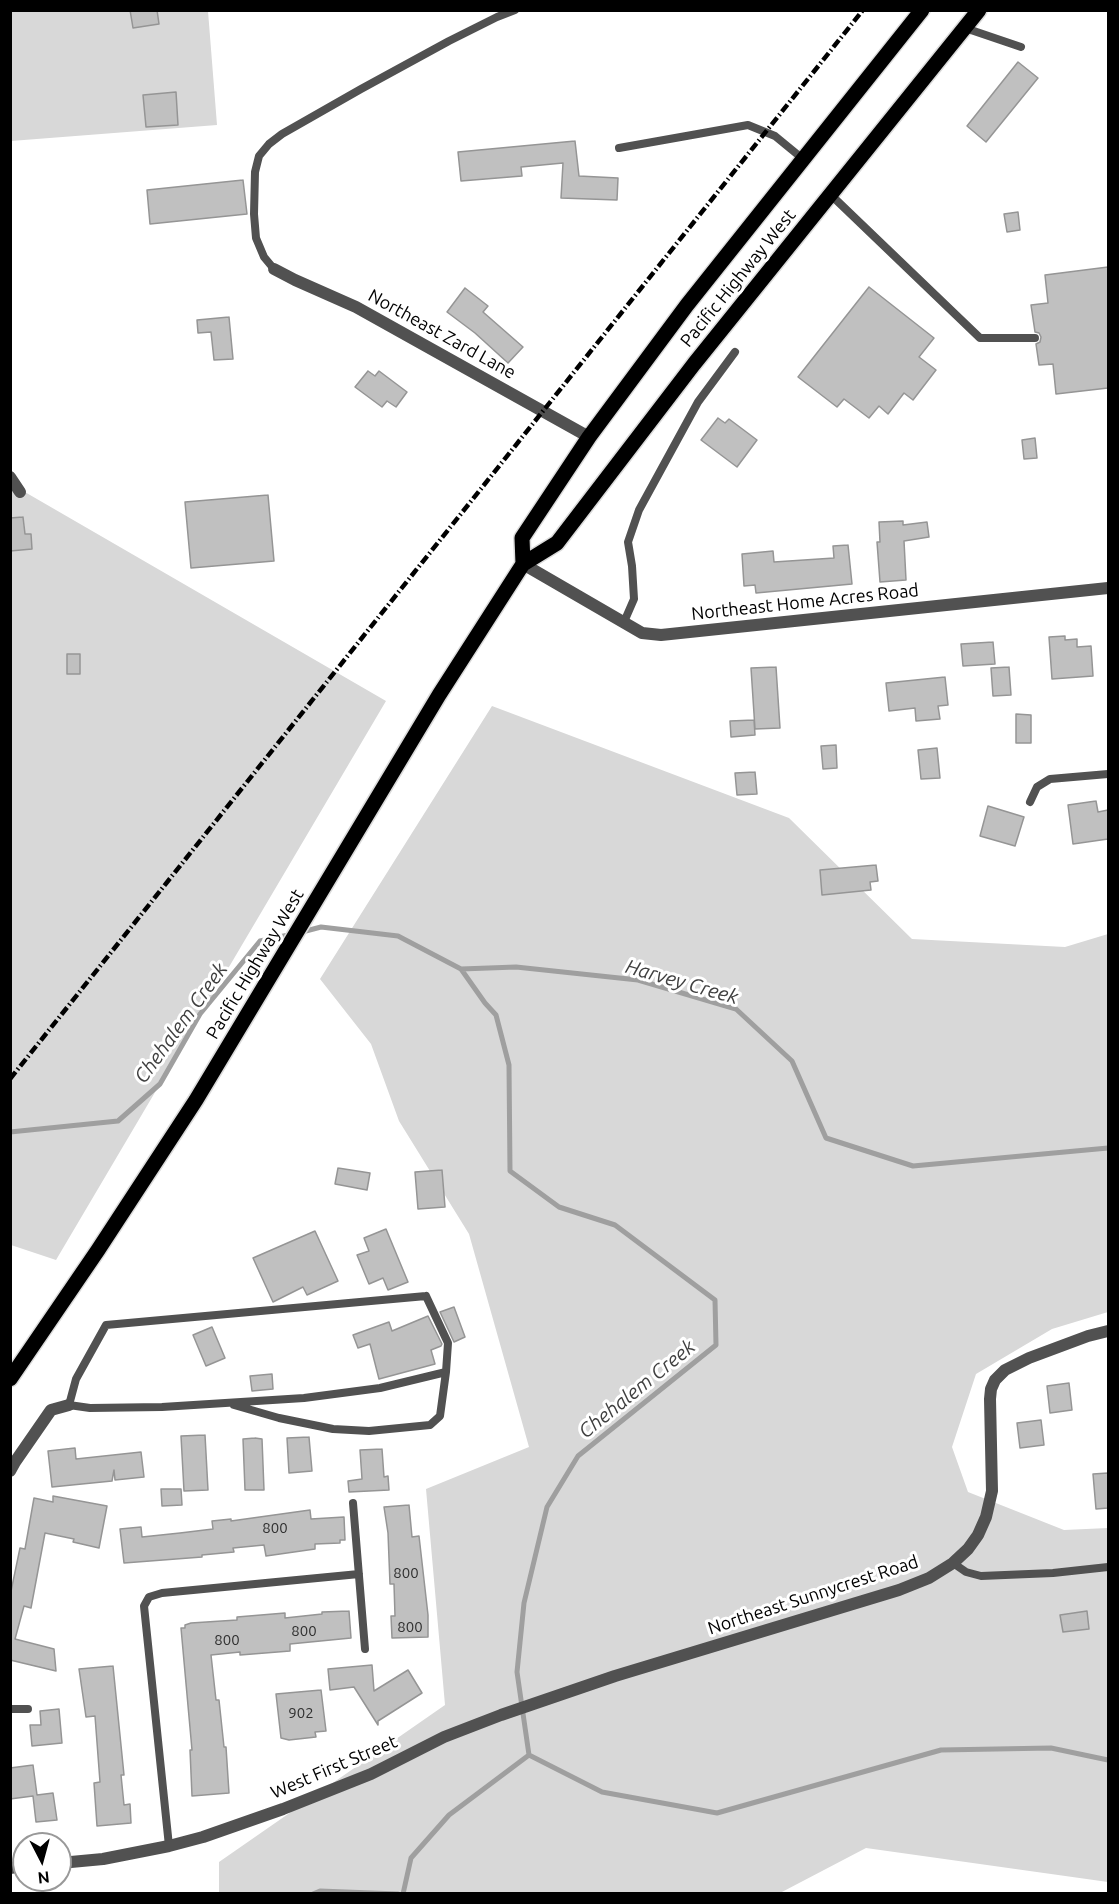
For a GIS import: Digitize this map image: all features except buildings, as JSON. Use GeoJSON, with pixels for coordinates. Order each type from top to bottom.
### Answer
{"type":"FeatureCollection","features":[{"type":"Feature","properties":{"kind":"main road","name":"Pacific Highway West"},"geometry":{"type":"LineString","coordinates":[[523,564],[522,537],[589,437],[687,305],[922,10]]}},
{"type":"Feature","properties":{"kind":"main road","name":"Pacific Highway West"},"geometry":{"type":"LineString","coordinates":[[10,1379],[196,1100],[439,695],[523,564],[557,543],[694,364],[979,10]]}},
{"type":"Feature","properties":{"kind":"street","name":"Northeast Zard Lane"},"geometry":{"type":"LineString","coordinates":[[274,269],[356,307],[589,437]]}},
{"type":"Feature","properties":{"kind":"street"},"geometry":{"type":"LineString","coordinates":[[10,477],[20,492]]}},
{"type":"Feature","properties":{"kind":"street","name":"Northeast Home Acres Road"},"geometry":{"type":"LineString","coordinates":[[523,564],[642,633],[661,635],[1108,588]]}},
{"type":"Feature","properties":{"kind":"street","name":"Northeast Sunnycrest Road"},"geometry":{"type":"LineString","coordinates":[[615,1676],[899,1590],[929,1578],[953,1563],[968,1549],[978,1535],[990,1500],[992,1491],[990,1399],[995,1380],[1005,1370],[1029,1358],[1108,1331]]}},
{"type":"Feature","properties":{"kind":"street"},"geometry":{"type":"LineString","coordinates":[[10,1471],[51,1410],[69,1405]]}},
{"type":"Feature","properties":{"kind":"street","name":"West First Street"},"geometry":{"type":"LineString","coordinates":[[72,1862],[103,1859],[203,1837],[371,1774],[444,1737],[615,1676]]}},
{"type":"Feature","properties":{"kind":"lane"},"geometry":{"type":"LineString","coordinates":[[274,269],[264,257],[256,238],[254,214],[255,172],[259,156],[269,144],[282,134],[361,89],[449,41],[514,10]]}},
{"type":"Feature","properties":{"kind":"lane"},"geometry":{"type":"LineString","coordinates":[[965,28],[1021,47]]}},
{"type":"Feature","properties":{"kind":"lane"},"geometry":{"type":"LineString","coordinates":[[619,148],[748,125],[775,136],[803,159]]}},
{"type":"Feature","properties":{"kind":"lane"},"geometry":{"type":"LineString","coordinates":[[831,195],[980,338],[1035,338]]}},
{"type":"Feature","properties":{"kind":"lane"},"geometry":{"type":"LineString","coordinates":[[624,622],[634,599],[628,542],[639,510],[698,402],[735,352]]}},
{"type":"Feature","properties":{"kind":"lane"},"geometry":{"type":"LineString","coordinates":[[1030,802],[1037,786],[1050,779],[1108,774]]}},
{"type":"Feature","properties":{"kind":"lane"},"geometry":{"type":"LineString","coordinates":[[229,1403],[279,1418],[333,1430],[369,1431],[430,1425],[440,1416],[446,1372],[448,1343],[426,1296],[106,1325],[76,1379],[69,1405],[90,1408],[131,1408],[304,1398],[380,1388],[446,1372]]}},
{"type":"Feature","properties":{"kind":"lane"},"geometry":{"type":"LineString","coordinates":[[353,1503],[366,1649]]}},
{"type":"Feature","properties":{"kind":"lane"},"geometry":{"type":"LineString","coordinates":[[953,1563],[966,1572],[981,1576],[1053,1573],[1108,1567]]}},
{"type":"Feature","properties":{"kind":"lane"},"geometry":{"type":"LineString","coordinates":[[169,1846],[144,1606],[149,1596],[359,1574]]}},
{"type":"Feature","properties":{"kind":"lane"},"geometry":{"type":"LineString","coordinates":[[10,1709],[28,1709]]}},
{"type":"Feature","properties":{"kind":"shaded area"},"geometry":{"type":"Polygon","coordinates":[[[11,11],[208,11],[217,125],[11,141],[11,11]]]}},
{"type":"Feature","properties":{"kind":"shaded area"},"geometry":{"type":"Polygon","coordinates":[[[11,484],[386,701],[56,1260],[11,1245],[11,484]]]}},
{"type":"Feature","properties":{"kind":"shaded area"},"geometry":{"type":"Polygon","coordinates":[[[492,706],[789,818],[912,939],[1065,947],[1108,934],[1108,1312],[1052,1329],[976,1374],[952,1447],[968,1492],[1064,1530],[1108,1528],[1108,1882],[866,1848],[780,1893],[219,1894],[219,1862],[445,1705],[426,1489],[529,1447],[469,1234],[399,1121],[371,1044],[320,979],[492,706]]]}},
{"type":"Feature","properties":{"kind":"waterway","name":"Chehalem Creek"},"geometry":{"type":"LineString","coordinates":[[302,932],[321,927],[398,936],[461,969],[496,1015],[509,1065],[510,1171],[559,1207],[615,1225],[715,1300],[716,1345],[578,1456],[547,1507],[524,1603],[517,1672],[529,1755]]}},
{"type":"Feature","properties":{"kind":"waterway","name":"Chehalem Creek"},"geometry":{"type":"LineString","coordinates":[[10,1132],[118,1121],[160,1084],[200,1014],[260,941],[293,934]]}},
{"type":"Feature","properties":{"kind":"waterway","name":"Harvey Creek"},"geometry":{"type":"LineString","coordinates":[[461,969],[516,967],[638,980],[736,1009],[792,1061],[826,1138],[913,1166],[1108,1148]]}},
{"type":"Feature","properties":{"kind":"waterway","name":"Chehalem Creek"},"geometry":{"type":"LineString","coordinates":[[529,1755],[602,1792],[717,1813],[941,1750],[1051,1748],[1108,1760]]}},
{"type":"Feature","properties":{"kind":"waterway"},"geometry":{"type":"LineString","coordinates":[[403,1894],[411,1858],[449,1815],[529,1755]]}},
{"type":"Feature","properties":{"kind":"waterway"},"geometry":{"type":"LineString","coordinates":[[313,1894],[320,1891],[398,1894]]}},
{"type":"Feature","properties":{"kind":"railway"},"geometry":{"type":"LineString","coordinates":[[10,1079],[863,10]]}}]}
